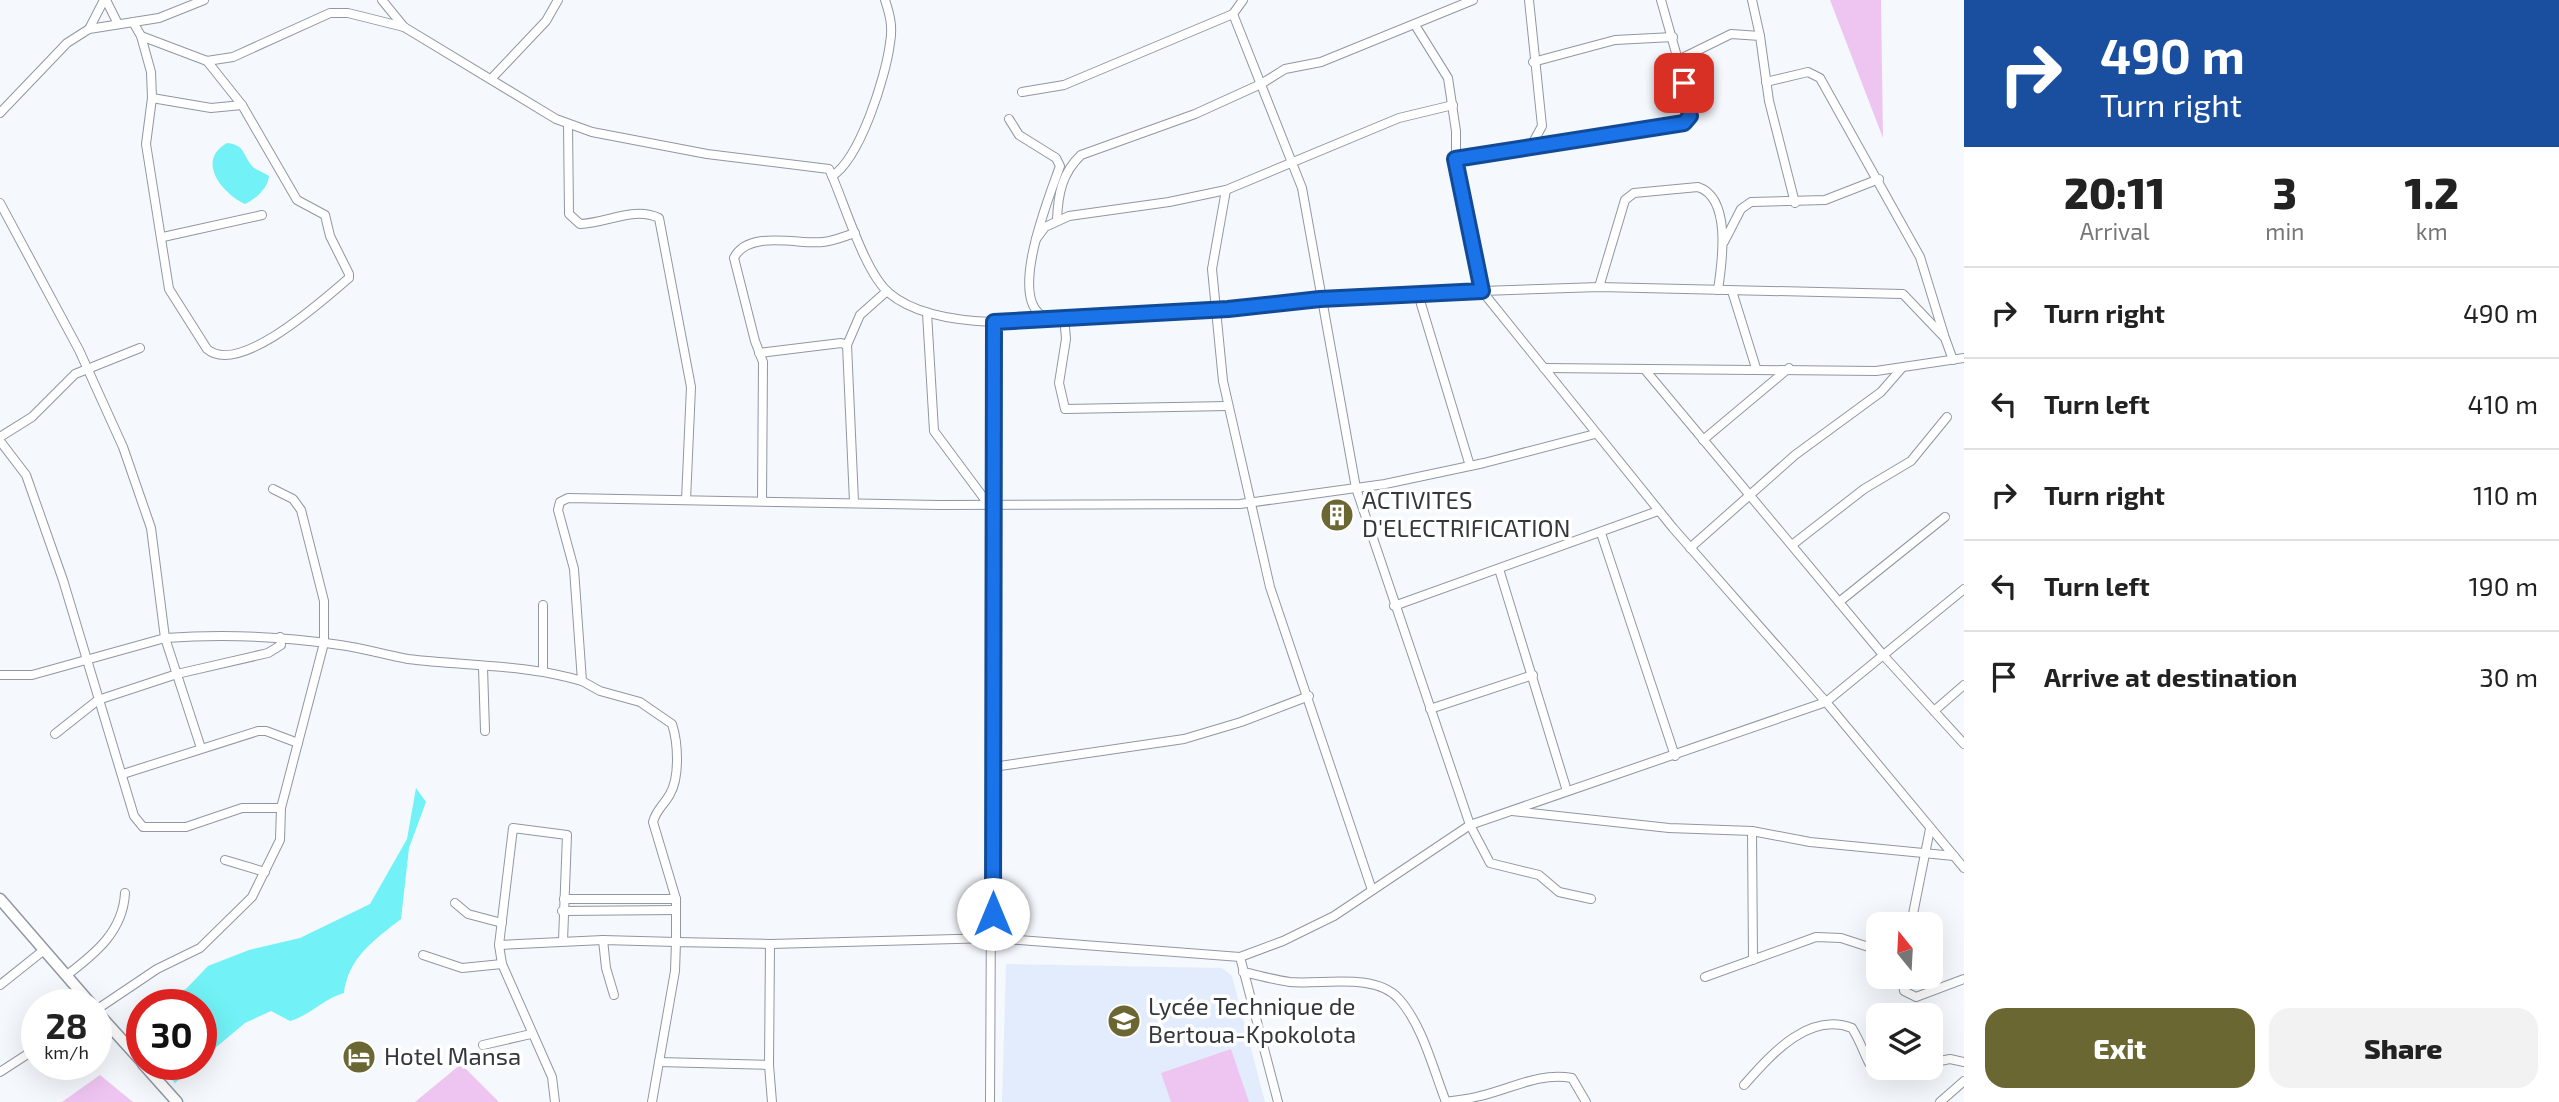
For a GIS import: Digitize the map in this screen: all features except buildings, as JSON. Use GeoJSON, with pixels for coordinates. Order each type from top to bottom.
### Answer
{"type":"FeatureCollection","features":[{"type":"Feature","properties":{"kind":"main road"},"geometry":{"type":"LineString","coordinates":[[0,899],[78,989]]}},
{"type":"Feature","properties":{"kind":"main road"},"geometry":{"type":"LineString","coordinates":[[112,1029],[126,1044]]}},
{"type":"Feature","properties":{"kind":"main road"},"geometry":{"type":"LineString","coordinates":[[157,1080],[175,1101]]}},
{"type":"Feature","properties":{"kind":"street"},"geometry":{"type":"LineString","coordinates":[[105,0],[117,22]]}},
{"type":"Feature","properties":{"kind":"street"},"geometry":{"type":"LineString","coordinates":[[89,29],[105,0]]}},
{"type":"Feature","properties":{"kind":"street"},"geometry":{"type":"LineString","coordinates":[[0,113],[67,43],[89,29],[117,22],[159,18],[204,0]]}},
{"type":"Feature","properties":{"kind":"street"},"geometry":{"type":"LineString","coordinates":[[382,0],[404,27]]}},
{"type":"Feature","properties":{"kind":"street"},"geometry":{"type":"LineString","coordinates":[[492,78],[546,21],[558,0]]}},
{"type":"Feature","properties":{"kind":"street"},"geometry":{"type":"LineString","coordinates":[[832,176],[843,170],[867,124],[890,45],[891,20],[885,0]]}},
{"type":"Feature","properties":{"kind":"street"},"geometry":{"type":"LineString","coordinates":[[1022,92],[1064,85],[1233,14],[1243,0]]}},
{"type":"Feature","properties":{"kind":"street"},"geometry":{"type":"LineString","coordinates":[[1057,220],[1058,195],[1069,166],[1081,155],[1195,114],[1261,84],[1285,69],[1321,62],[1473,0]]}},
{"type":"Feature","properties":{"kind":"street"},"geometry":{"type":"LineString","coordinates":[[1528,0],[1542,126],[1530,148]]}},
{"type":"Feature","properties":{"kind":"street"},"geometry":{"type":"LineString","coordinates":[[1455,159],[1684,123],[1690,116],[1673,37],[1661,0]]}},
{"type":"Feature","properties":{"kind":"street"},"geometry":{"type":"LineString","coordinates":[[1752,0],[1766,82],[1795,203]]}},
{"type":"Feature","properties":{"kind":"street"},"geometry":{"type":"LineString","coordinates":[[141,37],[206,61],[233,57],[330,13],[348,13],[404,27],[492,78],[556,120],[592,132],[708,155],[829,169],[855,233],[887,291],[902,302],[927,313],[994,322],[1045,317],[1214,310],[1320,299],[1599,287],[1903,294],[1945,338]]}},
{"type":"Feature","properties":{"kind":"street"},"geometry":{"type":"LineString","coordinates":[[1233,14],[1250,50],[1292,162],[1307,215],[1356,488],[1470,825],[1490,863],[1539,875],[1559,892],[1591,899]]}},
{"type":"Feature","properties":{"kind":"street"},"geometry":{"type":"LineString","coordinates":[[133,22],[141,37],[151,72],[152,98],[146,144],[163,237],[169,289],[174,301],[215,356],[227,357],[281,334],[349,278],[325,215],[297,200],[242,105],[206,61]]}},
{"type":"Feature","properties":{"kind":"street"},"geometry":{"type":"LineString","coordinates":[[1416,25],[1444,70],[1453,105],[1455,159],[1482,291],[1658,511],[1826,702],[1964,868]]}},
{"type":"Feature","properties":{"kind":"street"},"geometry":{"type":"LineString","coordinates":[[1678,60],[1731,34],[1760,36]]}},
{"type":"Feature","properties":{"kind":"street"},"geometry":{"type":"LineString","coordinates":[[1533,62],[1615,40],[1673,37]]}},
{"type":"Feature","properties":{"kind":"street"},"geometry":{"type":"LineString","coordinates":[[1766,82],[1808,72],[1820,78],[1879,179],[1920,257],[1953,360]]}},
{"type":"Feature","properties":{"kind":"street"},"geometry":{"type":"LineString","coordinates":[[152,98],[211,108],[242,105]]}},
{"type":"Feature","properties":{"kind":"street"},"geometry":{"type":"LineString","coordinates":[[1036,239],[1045,228],[1057,220],[1226,190],[1408,115],[1453,105]]}},
{"type":"Feature","properties":{"kind":"street"},"geometry":{"type":"LineString","coordinates":[[1009,119],[1018,135],[1056,158],[1060,166],[1036,239],[1029,297],[1036,314],[1045,317]]}},
{"type":"Feature","properties":{"kind":"street"},"geometry":{"type":"LineString","coordinates":[[568,124],[569,214],[580,224],[603,223],[630,214],[648,213],[659,218],[691,387],[686,500]]}},
{"type":"Feature","properties":{"kind":"street"},"geometry":{"type":"LineString","coordinates":[[1724,242],[1741,209],[1751,202],[1795,203],[1825,200],[1879,179]]}},
{"type":"Feature","properties":{"kind":"street"},"geometry":{"type":"LineString","coordinates":[[1599,287],[1620,210],[1634,193],[1698,187],[1707,190],[1714,197],[1724,242],[1718,290]]}},
{"type":"Feature","properties":{"kind":"street"},"geometry":{"type":"LineString","coordinates":[[1226,190],[1212,269],[1214,310],[1228,406],[1270,587],[1309,696],[1372,890]]}},
{"type":"Feature","properties":{"kind":"street"},"geometry":{"type":"LineString","coordinates":[[0,203],[87,366],[123,447],[151,528],[164,638],[201,748]]}},
{"type":"Feature","properties":{"kind":"street"},"geometry":{"type":"LineString","coordinates":[[163,237],[262,215]]}},
{"type":"Feature","properties":{"kind":"street"},"geometry":{"type":"LineString","coordinates":[[762,500],[763,362],[734,258],[737,251],[774,240],[824,242],[855,233]]}},
{"type":"Feature","properties":{"kind":"street"},"geometry":{"type":"LineString","coordinates":[[1732,290],[1756,368]]}},
{"type":"Feature","properties":{"kind":"street"},"geometry":{"type":"LineString","coordinates":[[855,502],[847,345],[860,315],[887,291]]}},
{"type":"Feature","properties":{"kind":"street"},"geometry":{"type":"LineString","coordinates":[[1418,294],[1470,466]]}},
{"type":"Feature","properties":{"kind":"street"},"geometry":{"type":"LineString","coordinates":[[927,313],[934,431],[991,505]]}},
{"type":"Feature","properties":{"kind":"street"},"geometry":{"type":"LineString","coordinates":[[1064,316],[1066,339],[1059,383],[1065,409],[1228,406]]}},
{"type":"Feature","properties":{"kind":"street"},"geometry":{"type":"LineString","coordinates":[[990,1102],[993,938],[991,505],[994,322]]}},
{"type":"Feature","properties":{"kind":"street"},"geometry":{"type":"LineString","coordinates":[[759,353],[847,345]]}},
{"type":"Feature","properties":{"kind":"street"},"geometry":{"type":"LineString","coordinates":[[140,348],[127,356],[87,366],[66,381],[32,416],[0,439],[26,475],[63,580],[134,816],[143,827],[186,827],[242,808],[281,808]]}},
{"type":"Feature","properties":{"kind":"street"},"geometry":{"type":"LineString","coordinates":[[1544,368],[1900,369],[1964,358]]}},
{"type":"Feature","properties":{"kind":"street"},"geometry":{"type":"LineString","coordinates":[[1703,440],[1789,368]]}},
{"type":"Feature","properties":{"kind":"street"},"geometry":{"type":"LineString","coordinates":[[1690,548],[1749,493],[1828,429],[1860,409],[1900,369]]}},
{"type":"Feature","properties":{"kind":"street"},"geometry":{"type":"LineString","coordinates":[[1646,370],[1884,656],[1964,744]]}},
{"type":"Feature","properties":{"kind":"street"},"geometry":{"type":"LineString","coordinates":[[1792,545],[1864,489],[1911,461],[1947,417]]}},
{"type":"Feature","properties":{"kind":"street"},"geometry":{"type":"LineString","coordinates":[[582,681],[574,569],[558,510],[560,502],[568,498],[991,505],[1249,503],[1356,488],[1470,466],[1595,434]]}},
{"type":"Feature","properties":{"kind":"street"},"geometry":{"type":"LineString","coordinates":[[112,1000],[157,969],[200,947],[252,897],[280,840],[281,808],[324,643],[324,600],[301,510],[293,499],[274,489]]}},
{"type":"Feature","properties":{"kind":"street"},"geometry":{"type":"LineString","coordinates":[[1394,606],[1658,511]]}},
{"type":"Feature","properties":{"kind":"street"},"geometry":{"type":"LineString","coordinates":[[1839,602],[1945,517]]}},
{"type":"Feature","properties":{"kind":"street"},"geometry":{"type":"LineString","coordinates":[[1601,533],[1675,756]]}},
{"type":"Feature","properties":{"kind":"street"},"geometry":{"type":"LineString","coordinates":[[1499,569],[1534,675],[1567,791]]}},
{"type":"Feature","properties":{"kind":"street"},"geometry":{"type":"LineString","coordinates":[[499,945],[603,940],[770,944],[993,938],[1240,957],[1283,941],[1334,916],[1470,825],[1826,702],[1964,589]]}},
{"type":"Feature","properties":{"kind":"street"},"geometry":{"type":"LineString","coordinates":[[542,604],[543,671]]}},
{"type":"Feature","properties":{"kind":"street"},"geometry":{"type":"LineString","coordinates":[[0,675],[33,675],[164,638],[225,634],[280,637],[405,658],[543,671],[582,681],[600,691],[640,702],[672,724],[676,772],[671,794],[656,813],[653,822],[676,899],[676,942],[675,971],[652,1102]]}},
{"type":"Feature","properties":{"kind":"street"},"geometry":{"type":"LineString","coordinates":[[55,734],[98,700],[177,674],[268,653],[281,646],[280,637]]}},
{"type":"Feature","properties":{"kind":"street"},"geometry":{"type":"LineString","coordinates":[[483,667],[485,731]]}},
{"type":"Feature","properties":{"kind":"street"},"geometry":{"type":"LineString","coordinates":[[1430,709],[1534,675]]}},
{"type":"Feature","properties":{"kind":"street"},"geometry":{"type":"LineString","coordinates":[[1934,711],[1964,685]]}},
{"type":"Feature","properties":{"kind":"street"},"geometry":{"type":"LineString","coordinates":[[993,767],[1184,739],[1241,722],[1309,696]]}},
{"type":"Feature","properties":{"kind":"street"},"geometry":{"type":"LineString","coordinates":[[123,774],[258,731],[267,731],[298,743]]}},
{"type":"Feature","properties":{"kind":"street"},"geometry":{"type":"LineString","coordinates":[[1509,811],[1669,828],[1752,831],[1810,842],[1954,856]]}},
{"type":"Feature","properties":{"kind":"street"},"geometry":{"type":"LineString","coordinates":[[555,1102],[552,1077],[502,964],[499,945],[513,828],[567,835],[562,911],[563,941]]}},
{"type":"Feature","properties":{"kind":"street"},"geometry":{"type":"LineString","coordinates":[[1913,912],[1930,829]]}},
{"type":"Feature","properties":{"kind":"street"},"geometry":{"type":"LineString","coordinates":[[1752,831],[1753,960]]}},
{"type":"Feature","properties":{"kind":"street"},"geometry":{"type":"LineString","coordinates":[[225,860],[265,872]]}},
{"type":"Feature","properties":{"kind":"street"},"geometry":{"type":"LineString","coordinates":[[66,975],[94,954],[116,928],[124,912],[125,893]]}},
{"type":"Feature","properties":{"kind":"street"},"geometry":{"type":"LineString","coordinates":[[564,899],[676,899]]}},
{"type":"Feature","properties":{"kind":"street"},"geometry":{"type":"LineString","coordinates":[[455,902],[468,914],[502,923]]}},
{"type":"Feature","properties":{"kind":"street"},"geometry":{"type":"LineString","coordinates":[[562,911],[676,910]]}},
{"type":"Feature","properties":{"kind":"street"},"geometry":{"type":"LineString","coordinates":[[1705,977],[1816,937],[1841,939],[1866,946]]}},
{"type":"Feature","properties":{"kind":"street"},"geometry":{"type":"LineString","coordinates":[[603,940],[606,968],[614,995]]}},
{"type":"Feature","properties":{"kind":"street"},"geometry":{"type":"LineString","coordinates":[[770,944],[769,1065],[772,1102]]}},
{"type":"Feature","properties":{"kind":"street"},"geometry":{"type":"LineString","coordinates":[[0,985],[44,950]]}},
{"type":"Feature","properties":{"kind":"street"},"geometry":{"type":"LineString","coordinates":[[423,955],[462,968],[502,964]]}},
{"type":"Feature","properties":{"kind":"street"},"geometry":{"type":"LineString","coordinates":[[1240,957],[1278,1102]]}},
{"type":"Feature","properties":{"kind":"street"},"geometry":{"type":"LineString","coordinates":[[1243,972],[1292,982],[1370,984],[1390,991],[1399,999],[1415,1024],[1446,1102],[1481,1096],[1555,1075],[1572,1077],[1586,1102]]}},
{"type":"Feature","properties":{"kind":"street"},"geometry":{"type":"LineString","coordinates":[[1943,987],[1964,979]]}},
{"type":"Feature","properties":{"kind":"street"},"geometry":{"type":"LineString","coordinates":[[1903,989],[1916,997],[1937,989]]}},
{"type":"Feature","properties":{"kind":"street"},"geometry":{"type":"LineString","coordinates":[[1744,1085],[1782,1043],[1799,1034],[1841,1024],[1852,1028],[1866,1059]]}},
{"type":"Feature","properties":{"kind":"street"},"geometry":{"type":"LineString","coordinates":[[483,1045],[531,1034]]}},
{"type":"Feature","properties":{"kind":"street"},"geometry":{"type":"LineString","coordinates":[[0,1072],[21,1058]]}},
{"type":"Feature","properties":{"kind":"street"},"geometry":{"type":"LineString","coordinates":[[1943,1060],[1964,1062]]}},
{"type":"Feature","properties":{"kind":"street"},"geometry":{"type":"LineString","coordinates":[[659,1062],[769,1065]]}},
{"type":"Feature","properties":{"kind":"street"},"geometry":{"type":"LineString","coordinates":[[1940,1102],[1964,1081]]}},
{"type":"Feature","properties":{"kind":"shaded area"},"geometry":{"type":"Polygon","coordinates":[[[1830,0],[1881,0],[1883,138],[1830,0]]]}},
{"type":"Feature","properties":{"kind":"shaded area","name":"Lycée Technique de Bertoua-Kpokolota"},"geometry":{"type":"Polygon","coordinates":[[[1006,964],[1222,968],[1232,976],[1265,1102],[1002,1102],[1006,964]]]}},
{"type":"Feature","properties":{"kind":"shaded area"},"geometry":{"type":"Polygon","coordinates":[[[1231,1049],[1249,1102],[1171,1102],[1161,1073],[1231,1049]]]}},
{"type":"Feature","properties":{"kind":"shaded area"},"geometry":{"type":"Polygon","coordinates":[[[461,1064],[499,1102],[415,1102],[461,1064]]]}},
{"type":"Feature","properties":{"kind":"shaded area"},"geometry":{"type":"Polygon","coordinates":[[[93,1080],[106,1080],[133,1102],[62,1102],[93,1080]]]}},
{"type":"Feature","properties":{"kind":"water"},"geometry":{"type":"Polygon","coordinates":[[[227,143],[241,148],[253,167],[269,176],[261,193],[245,204],[228,193],[213,168],[213,159],[218,150],[227,143]]]}},
{"type":"Feature","properties":{"kind":"water"},"geometry":{"type":"Polygon","coordinates":[[[416,788],[426,802],[409,848],[401,919],[372,942],[357,960],[346,981],[344,993],[290,1021],[271,1011],[245,1023],[217,1047],[217,989],[186,989],[208,966],[249,950],[300,938],[370,904],[407,839],[416,788]]]}},
{"type":"Feature","properties":{"kind":"place","name":"ACTIVITES D'ELECTRIFICATION"},"geometry":{"type":"Point","coordinates":[1337,515]}},
{"type":"Feature","properties":{"kind":"place","name":"Lycée Technique de Bertoua-Kpokolota"},"geometry":{"type":"Point","coordinates":[1124,1021]}},
{"type":"Feature","properties":{"kind":"place","name":"Hotel Mansa"},"geometry":{"type":"Point","coordinates":[359,1057]}},
{"type":"Feature","properties":{"kind":"route"},"geometry":{"type":"LineString","coordinates":[[993,914],[994,322],[1045,317],[1228,309],[1320,299],[1482,291],[1455,159],[1684,123],[1690,116],[1684,83]]}}]}
